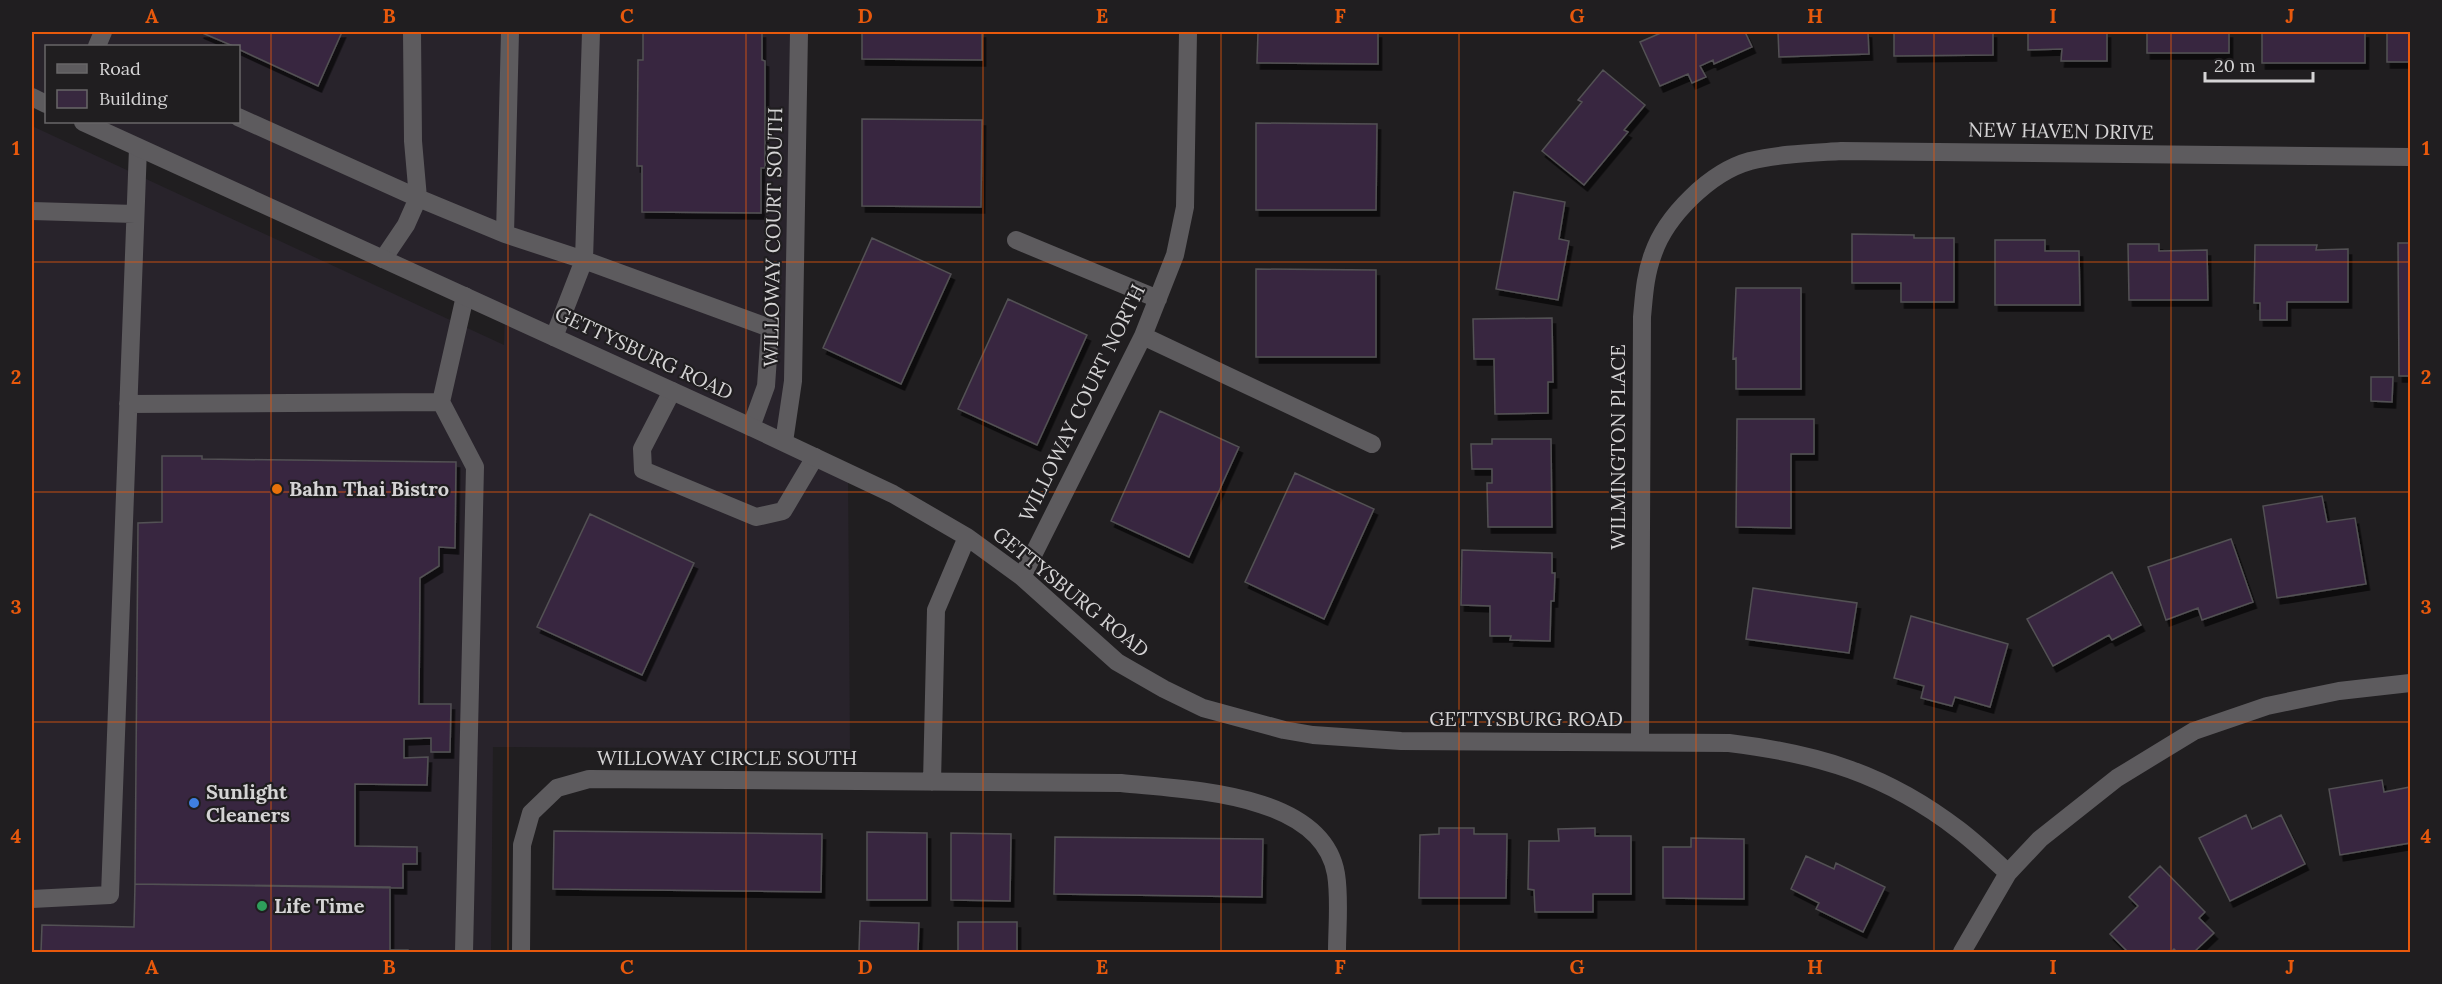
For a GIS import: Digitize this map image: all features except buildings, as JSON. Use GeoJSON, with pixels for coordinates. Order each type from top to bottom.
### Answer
{"type":"FeatureCollection","features":[{"type":"Feature","properties":{"kind":"street"},"geometry":{"type":"LineString","coordinates":[[383,259],[406,225],[418,198],[413,141],[412,32]]}},
{"type":"Feature","properties":{"kind":"street"},"geometry":{"type":"LineString","coordinates":[[505,234],[510,32]]}},
{"type":"Feature","properties":{"kind":"street"},"geometry":{"type":"LineString","coordinates":[[554,337],[584,260],[591,32]]}},
{"type":"Feature","properties":{"kind":"street","name":"WILLOWAY COURT SOUTH"},"geometry":{"type":"LineString","coordinates":[[784,442],[793,381],[799,32]]}},
{"type":"Feature","properties":{"kind":"street","name":"WILLOWAY COURT NORTH"},"geometry":{"type":"LineString","coordinates":[[1022,577],[1143,336],[1175,255],[1185,207],[1188,32]]}},
{"type":"Feature","properties":{"kind":"street"},"geometry":{"type":"LineString","coordinates":[[240,118],[418,198],[505,234],[584,260],[770,328],[766,386],[751,427]]}},
{"type":"Feature","properties":{"kind":"street","name":"GETTYSBURG ROAD"},"geometry":{"type":"LineString","coordinates":[[84,123],[784,442],[893,494],[967,537],[1022,577],[1117,662],[1203,708],[1284,730],[1313,735],[1401,741],[1729,743],[1770,748],[1852,769],[1891,786],[1928,807],[1961,831],[2008,873]]}},
{"type":"Feature","properties":{"kind":"street"},"geometry":{"type":"LineString","coordinates":[[32,899],[110,896],[138,148]]}},
{"type":"Feature","properties":{"kind":"street","name":"NEW HAVEN DRIVE"},"geometry":{"type":"LineString","coordinates":[[1715,177],[1748,162],[1785,155],[1841,151],[2410,157]]}},
{"type":"Feature","properties":{"kind":"street","name":"WILMINGTON PLACE"},"geometry":{"type":"LineString","coordinates":[[1640,742],[1642,339],[1645,280],[1653,252],[1676,214],[1702,186],[1715,177]]}},
{"type":"Feature","properties":{"kind":"street"},"geometry":{"type":"LineString","coordinates":[[32,211],[135,213]]}},
{"type":"Feature","properties":{"kind":"street"},"geometry":{"type":"LineString","coordinates":[[1016,240],[1158,299]]}},
{"type":"Feature","properties":{"kind":"street"},"geometry":{"type":"LineString","coordinates":[[464,952],[475,467],[441,402],[465,296]]}},
{"type":"Feature","properties":{"kind":"street"},"geometry":{"type":"LineString","coordinates":[[1143,336],[1372,444]]}},
{"type":"Feature","properties":{"kind":"street"},"geometry":{"type":"LineString","coordinates":[[672,391],[642,449],[643,470],[756,517],[783,511],[815,457]]}},
{"type":"Feature","properties":{"kind":"street"},"geometry":{"type":"LineString","coordinates":[[128,404],[441,402]]}},
{"type":"Feature","properties":{"kind":"street"},"geometry":{"type":"LineString","coordinates":[[932,782],[936,610],[967,537]]}},
{"type":"Feature","properties":{"kind":"street"},"geometry":{"type":"LineString","coordinates":[[1962,952],[2008,873],[2040,839],[2117,778],[2194,731],[2266,706],[2339,691],[2410,683]]}},
{"type":"Feature","properties":{"kind":"street","name":"WILLOWAY CIRCLE SOUTH"},"geometry":{"type":"LineString","coordinates":[[521,952],[522,845],[531,813],[557,788],[589,778],[1122,783],[1195,791],[1254,802],[1293,816],[1324,843],[1336,873],[1337,952]]}},
{"type":"Feature","properties":{"kind":"shaded area"},"geometry":{"type":"Polygon","coordinates":[[[32,32],[799,32],[785,442],[848,472],[850,749],[493,747],[491,952],[32,952],[32,126],[504,345],[505,314],[84,123],[240,123],[240,45],[45,45],[45,104],[32,97],[32,32]]]}},
{"type":"Feature","properties":{"kind":"place","name":"Bahn Thai Bistro"},"geometry":{"type":"Point","coordinates":[277,489]}},
{"type":"Feature","properties":{"kind":"place","name":"Sunlight Cleaners"},"geometry":{"type":"Point","coordinates":[194,803]}},
{"type":"Feature","properties":{"kind":"place","name":"Life Time"},"geometry":{"type":"Point","coordinates":[262,906]}}]}
